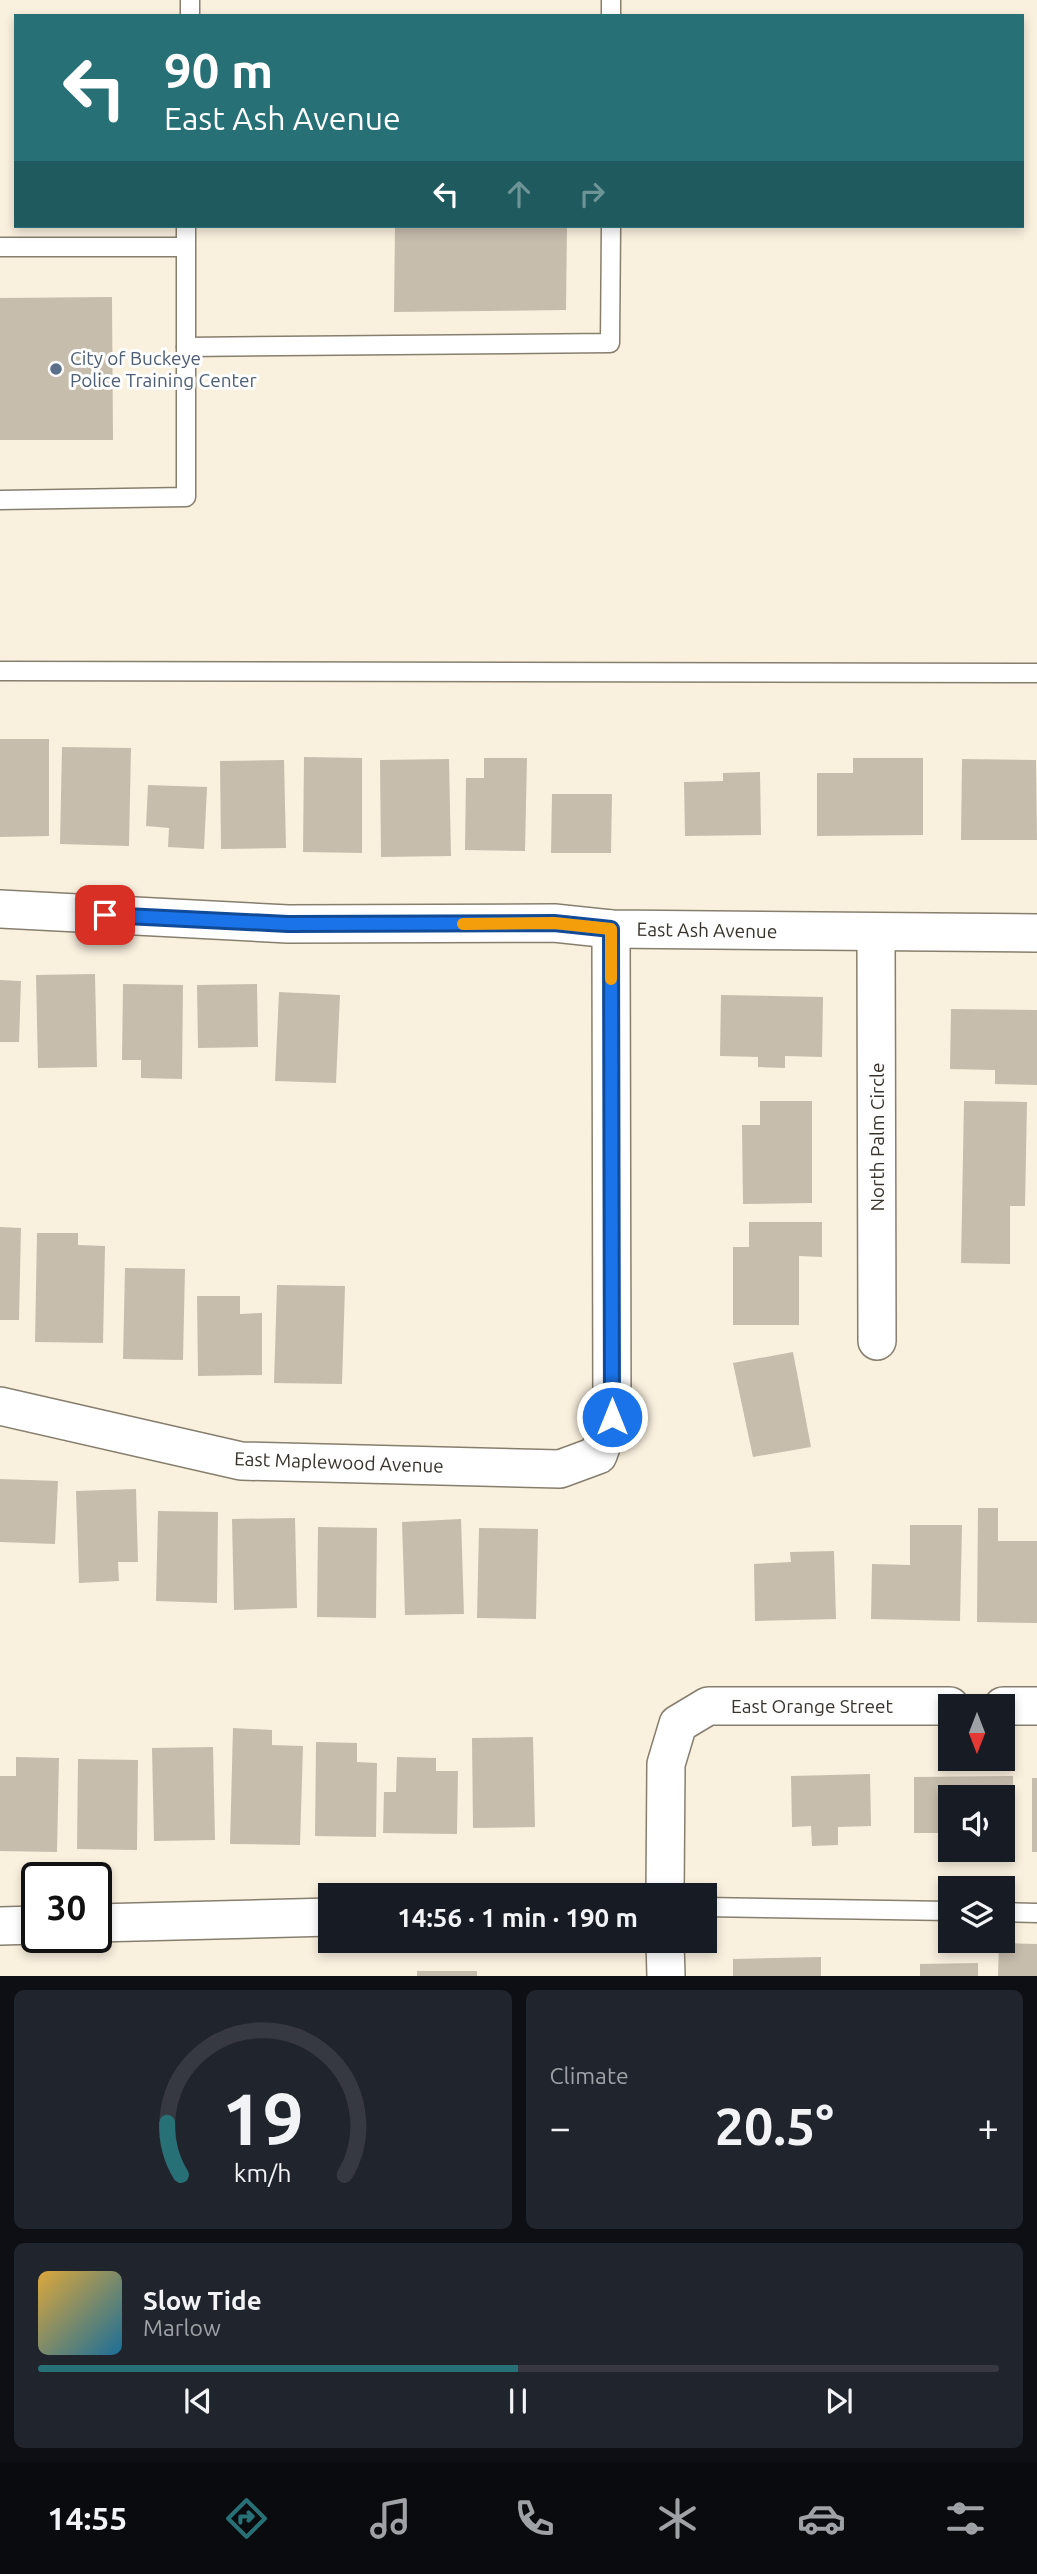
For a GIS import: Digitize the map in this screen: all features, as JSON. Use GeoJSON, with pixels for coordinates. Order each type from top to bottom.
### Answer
{"type":"FeatureCollection","features":[{"type":"Feature","properties":{"kind":"street","name":"East Ash Avenue"},"geometry":{"type":"LineString","coordinates":[[0,909],[288,924],[554,923],[611,929],[1037,933]]}},
{"type":"Feature","properties":{"kind":"street","name":"East Maplewood Avenue"},"geometry":{"type":"LineString","coordinates":[[0,1406],[241,1461],[560,1469],[598,1455],[612,1417],[611,929]]}},
{"type":"Feature","properties":{"kind":"street","name":"North Palm Circle"},"geometry":{"type":"LineString","coordinates":[[876,933],[877,1341]]}},
{"type":"Feature","properties":{"kind":"street","name":"East Orange Street"},"geometry":{"type":"LineString","coordinates":[[665,1883],[666,1764],[678,1724],[708,1706],[938,1706]]}},
{"type":"Feature","properties":{"kind":"street"},"geometry":{"type":"LineString","coordinates":[[1015,1706],[1037,1706]]}},
{"type":"Feature","properties":{"kind":"street"},"geometry":{"type":"LineString","coordinates":[[112,1923],[318,1917]]}},
{"type":"Feature","properties":{"kind":"street"},"geometry":{"type":"LineString","coordinates":[[0,1926],[21,1925]]}},
{"type":"Feature","properties":{"kind":"street"},"geometry":{"type":"LineString","coordinates":[[666,1953],[666,1976]]}},
{"type":"Feature","properties":{"kind":"lane"},"geometry":{"type":"LineString","coordinates":[[0,500],[186,498],[186,228]]}},
{"type":"Feature","properties":{"kind":"lane"},"geometry":{"type":"LineString","coordinates":[[186,347],[610,343],[611,228]]}},
{"type":"Feature","properties":{"kind":"lane"},"geometry":{"type":"LineString","coordinates":[[0,247],[185,247]]}},
{"type":"Feature","properties":{"kind":"lane"},"geometry":{"type":"LineString","coordinates":[[0,671],[1037,673]]}},
{"type":"Feature","properties":{"kind":"lane"},"geometry":{"type":"LineString","coordinates":[[717,1907],[938,1911]]}},
{"type":"Feature","properties":{"kind":"lane"},"geometry":{"type":"LineString","coordinates":[[1015,1912],[1037,1913]]}},
{"type":"Feature","properties":{"kind":"building"},"geometry":{"type":"Polygon","coordinates":[[[395,228],[567,228],[566,310],[394,312],[395,228]]]}},
{"type":"Feature","properties":{"kind":"building","name":"City of Buckeye Police Training Center"},"geometry":{"type":"Polygon","coordinates":[[[112,297],[113,440],[0,440],[0,298],[112,297]]]}},
{"type":"Feature","properties":{"kind":"building"},"geometry":{"type":"Polygon","coordinates":[[[0,739],[49,739],[49,836],[0,837],[0,739]]]}},
{"type":"Feature","properties":{"kind":"building"},"geometry":{"type":"Polygon","coordinates":[[[62,747],[131,748],[129,846],[60,844],[62,747]]]}},
{"type":"Feature","properties":{"kind":"building"},"geometry":{"type":"Polygon","coordinates":[[[304,757],[362,758],[362,853],[303,852],[304,757]]]}},
{"type":"Feature","properties":{"kind":"building"},"geometry":{"type":"Polygon","coordinates":[[[484,758],[527,758],[525,851],[465,850],[466,778],[484,778],[484,758]]]}},
{"type":"Feature","properties":{"kind":"building"},"geometry":{"type":"Polygon","coordinates":[[[853,758],[923,758],[923,835],[817,836],[817,773],[853,773],[853,758]]]}},
{"type":"Feature","properties":{"kind":"building"},"geometry":{"type":"Polygon","coordinates":[[[449,759],[451,856],[381,857],[380,760],[449,759]]]}},
{"type":"Feature","properties":{"kind":"building"},"geometry":{"type":"Polygon","coordinates":[[[962,759],[1036,760],[1037,840],[961,840],[962,759]]]}},
{"type":"Feature","properties":{"kind":"building"},"geometry":{"type":"Polygon","coordinates":[[[284,760],[286,848],[221,849],[220,761],[284,760]]]}},
{"type":"Feature","properties":{"kind":"building"},"geometry":{"type":"Polygon","coordinates":[[[760,772],[761,835],[685,836],[684,782],[723,781],[723,773],[760,772]]]}},
{"type":"Feature","properties":{"kind":"building"},"geometry":{"type":"Polygon","coordinates":[[[148,785],[207,787],[204,849],[168,847],[169,828],[146,826],[148,785]]]}},
{"type":"Feature","properties":{"kind":"building"},"geometry":{"type":"Polygon","coordinates":[[[552,794],[612,794],[611,853],[551,853],[552,794]]]}},
{"type":"Feature","properties":{"kind":"building"},"geometry":{"type":"Polygon","coordinates":[[[95,974],[97,1067],[38,1068],[36,975],[95,974]]]}},
{"type":"Feature","properties":{"kind":"building"},"geometry":{"type":"Polygon","coordinates":[[[0,980],[21,981],[19,1042],[0,1042],[0,980]]]}},
{"type":"Feature","properties":{"kind":"building"},"geometry":{"type":"Polygon","coordinates":[[[123,984],[183,985],[182,1079],[141,1078],[141,1060],[122,1060],[123,984]]]}},
{"type":"Feature","properties":{"kind":"building"},"geometry":{"type":"Polygon","coordinates":[[[257,984],[258,1047],[198,1048],[197,985],[257,984]]]}},
{"type":"Feature","properties":{"kind":"building"},"geometry":{"type":"Polygon","coordinates":[[[279,992],[340,995],[336,1083],[275,1081],[279,992]]]}},
{"type":"Feature","properties":{"kind":"building"},"geometry":{"type":"Polygon","coordinates":[[[721,995],[823,997],[822,1057],[785,1056],[785,1068],[758,1067],[758,1057],[720,1056],[721,995]]]}},
{"type":"Feature","properties":{"kind":"building"},"geometry":{"type":"Polygon","coordinates":[[[951,1009],[1037,1010],[1037,1085],[995,1084],[995,1070],[950,1069],[951,1009]]]}},
{"type":"Feature","properties":{"kind":"building"},"geometry":{"type":"Polygon","coordinates":[[[760,1101],[812,1101],[812,1203],[743,1204],[742,1125],[760,1125],[760,1101]]]}},
{"type":"Feature","properties":{"kind":"building"},"geometry":{"type":"Polygon","coordinates":[[[964,1101],[1027,1102],[1025,1206],[1010,1206],[1010,1264],[961,1263],[964,1101]]]}},
{"type":"Feature","properties":{"kind":"building"},"geometry":{"type":"Polygon","coordinates":[[[749,1222],[822,1222],[822,1257],[799,1256],[799,1325],[733,1325],[733,1247],[749,1247],[749,1222]]]}},
{"type":"Feature","properties":{"kind":"building"},"geometry":{"type":"Polygon","coordinates":[[[0,1227],[21,1228],[19,1320],[0,1320],[0,1227]]]}},
{"type":"Feature","properties":{"kind":"building"},"geometry":{"type":"Polygon","coordinates":[[[37,1233],[78,1233],[78,1245],[105,1246],[103,1343],[35,1342],[37,1233]]]}},
{"type":"Feature","properties":{"kind":"building"},"geometry":{"type":"Polygon","coordinates":[[[125,1268],[185,1269],[183,1360],[123,1359],[125,1268]]]}},
{"type":"Feature","properties":{"kind":"building"},"geometry":{"type":"Polygon","coordinates":[[[277,1285],[345,1286],[342,1384],[274,1383],[277,1285]]]}},
{"type":"Feature","properties":{"kind":"building"},"geometry":{"type":"Polygon","coordinates":[[[197,1296],[240,1296],[240,1314],[262,1313],[262,1375],[198,1376],[197,1296]]]}},
{"type":"Feature","properties":{"kind":"building"},"geometry":{"type":"Polygon","coordinates":[[[793,1352],[811,1447],[753,1457],[733,1363],[793,1352]]]}},
{"type":"Feature","properties":{"kind":"building"},"geometry":{"type":"Polygon","coordinates":[[[0,1479],[58,1481],[55,1544],[0,1542],[0,1479]]]}},
{"type":"Feature","properties":{"kind":"building"},"geometry":{"type":"Polygon","coordinates":[[[136,1489],[138,1562],[118,1562],[119,1581],[79,1583],[76,1491],[136,1489]]]}},
{"type":"Feature","properties":{"kind":"building"},"geometry":{"type":"Polygon","coordinates":[[[978,1508],[998,1508],[998,1541],[1037,1541],[1037,1623],[977,1622],[978,1508]]]}},
{"type":"Feature","properties":{"kind":"building"},"geometry":{"type":"Polygon","coordinates":[[[158,1511],[218,1512],[217,1603],[156,1601],[158,1511]]]}},
{"type":"Feature","properties":{"kind":"building"},"geometry":{"type":"Polygon","coordinates":[[[295,1518],[297,1608],[234,1610],[232,1519],[295,1518]]]}},
{"type":"Feature","properties":{"kind":"building"},"geometry":{"type":"Polygon","coordinates":[[[461,1519],[464,1614],[405,1615],[402,1522],[461,1519]]]}},
{"type":"Feature","properties":{"kind":"building"},"geometry":{"type":"Polygon","coordinates":[[[910,1525],[962,1525],[960,1621],[871,1619],[872,1564],[910,1565],[910,1525]]]}},
{"type":"Feature","properties":{"kind":"building"},"geometry":{"type":"Polygon","coordinates":[[[318,1527],[377,1528],[376,1618],[317,1617],[318,1527]]]}},
{"type":"Feature","properties":{"kind":"building"},"geometry":{"type":"Polygon","coordinates":[[[479,1528],[538,1529],[536,1619],[477,1618],[479,1528]]]}},
{"type":"Feature","properties":{"kind":"building"},"geometry":{"type":"Polygon","coordinates":[[[834,1551],[836,1619],[755,1621],[754,1564],[791,1562],[790,1552],[834,1551]]]}},
{"type":"Feature","properties":{"kind":"building"},"geometry":{"type":"Polygon","coordinates":[[[233,1728],[272,1730],[272,1745],[303,1746],[300,1845],[230,1844],[233,1728]]]}},
{"type":"Feature","properties":{"kind":"building"},"geometry":{"type":"Polygon","coordinates":[[[533,1737],[535,1827],[473,1828],[472,1738],[533,1737]]]}},
{"type":"Feature","properties":{"kind":"building"},"geometry":{"type":"Polygon","coordinates":[[[316,1742],[357,1743],[357,1762],[377,1763],[376,1837],[315,1836],[316,1742]]]}},
{"type":"Feature","properties":{"kind":"building"},"geometry":{"type":"Polygon","coordinates":[[[213,1747],[215,1840],[154,1841],[152,1748],[213,1747]]]}},
{"type":"Feature","properties":{"kind":"building"},"geometry":{"type":"Polygon","coordinates":[[[16,1757],[59,1758],[57,1852],[0,1851],[0,1776],[16,1776],[16,1757]]]}},
{"type":"Feature","properties":{"kind":"building"},"geometry":{"type":"Polygon","coordinates":[[[397,1757],[436,1758],[436,1771],[458,1771],[457,1834],[383,1833],[384,1792],[396,1792],[397,1757]]]}},
{"type":"Feature","properties":{"kind":"building"},"geometry":{"type":"Polygon","coordinates":[[[78,1759],[138,1760],[137,1850],[77,1849],[78,1759]]]}},
{"type":"Feature","properties":{"kind":"building"},"geometry":{"type":"Polygon","coordinates":[[[870,1774],[871,1826],[838,1827],[838,1845],[812,1846],[811,1826],[792,1827],[791,1776],[870,1774]]]}},
{"type":"Feature","properties":{"kind":"building"},"geometry":{"type":"Polygon","coordinates":[[[1013,1776],[1013,1785],[938,1785],[938,1833],[914,1833],[914,1777],[1013,1776]]]}},
{"type":"Feature","properties":{"kind":"building"},"geometry":{"type":"Polygon","coordinates":[[[1032,1778],[1037,1778],[1037,1852],[1032,1852],[1032,1778]]]}},
{"type":"Feature","properties":{"kind":"building"},"geometry":{"type":"Polygon","coordinates":[[[1015,1943],[1037,1944],[1037,1976],[998,1976],[999,1953],[1015,1953],[1015,1943]]]}},
{"type":"Feature","properties":{"kind":"building"},"geometry":{"type":"Polygon","coordinates":[[[821,1957],[821,1976],[733,1976],[733,1959],[821,1957]]]}},
{"type":"Feature","properties":{"kind":"building"},"geometry":{"type":"Polygon","coordinates":[[[978,1963],[978,1976],[920,1976],[920,1964],[978,1963]]]}},
{"type":"Feature","properties":{"kind":"building"},"geometry":{"type":"Polygon","coordinates":[[[417,1971],[477,1971],[477,1976],[417,1976],[417,1971]]]}},
{"type":"Feature","properties":{"kind":"slow traffic"},"geometry":{"type":"LineString","coordinates":[[463,924],[554,923],[611,929],[611,979]]}},
{"type":"Feature","properties":{"kind":"place","name":"City of Buckeye Police Training Center"},"geometry":{"type":"Point","coordinates":[56,369]}},
{"type":"Feature","properties":{"kind":"route"},"geometry":{"type":"LineString","coordinates":[[105,915],[288,924],[554,923],[611,929],[612,1417]]}}]}
